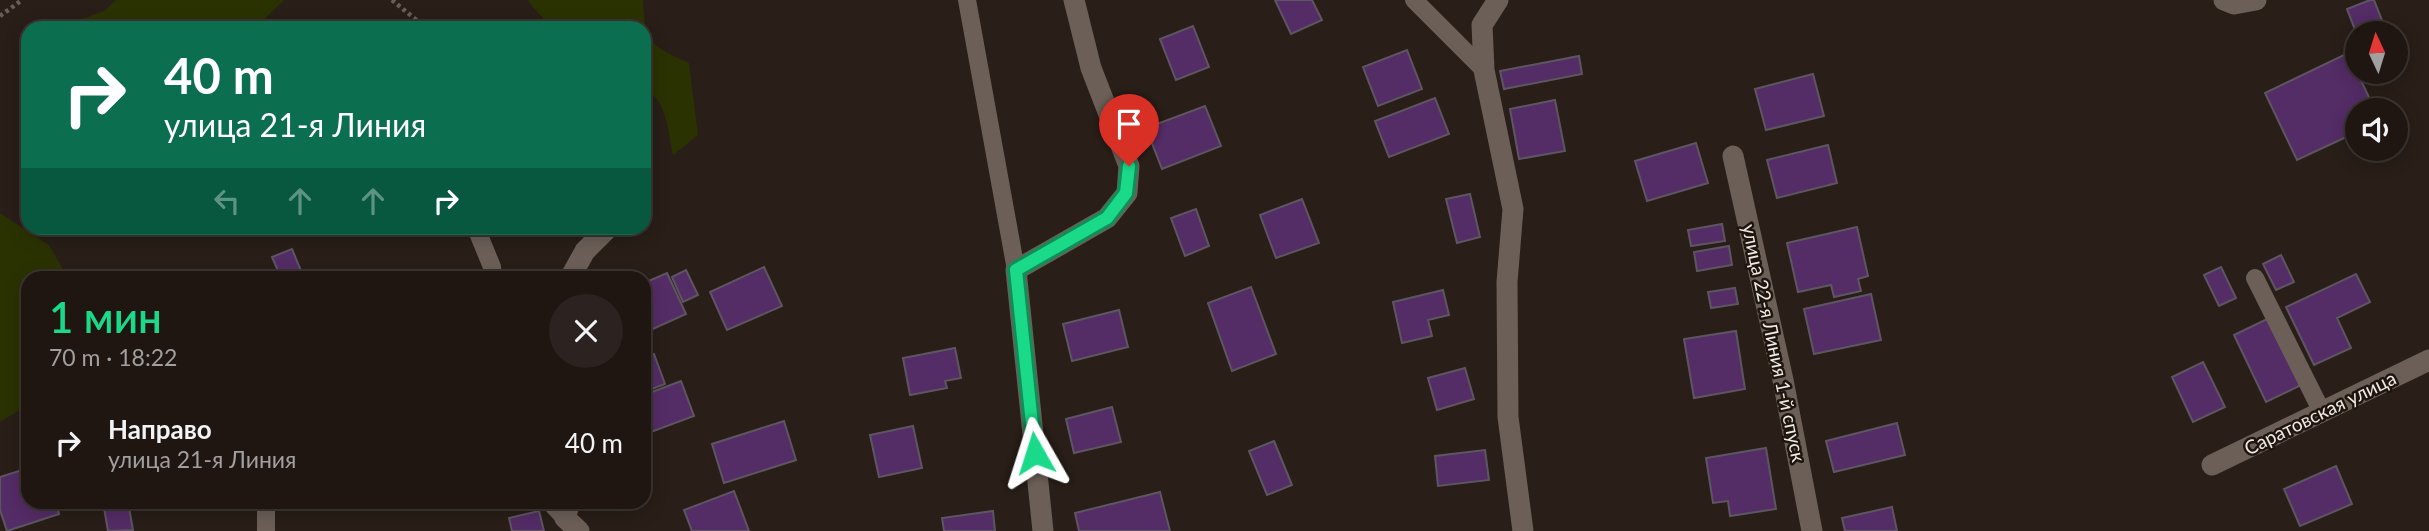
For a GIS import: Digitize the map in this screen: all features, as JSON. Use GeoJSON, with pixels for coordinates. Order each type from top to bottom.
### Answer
{"type":"FeatureCollection","features":[{"type":"Feature","properties":{"kind":"street"},"geometry":{"type":"LineString","coordinates":[[1043,531],[1016,270],[1107,218],[1126,193],[1129,166],[1091,68],[1074,0]]}},
{"type":"Feature","properties":{"kind":"street"},"geometry":{"type":"LineString","coordinates":[[1498,0],[1482,25],[1484,70],[1513,209],[1507,282],[1508,418],[1523,531]]}},
{"type":"Feature","properties":{"kind":"street"},"geometry":{"type":"LineString","coordinates":[[2229,2],[2256,0]]}},
{"type":"Feature","properties":{"kind":"street","name":"улица 22-я Линия 1-й спуск"},"geometry":{"type":"LineString","coordinates":[[1733,156],[1783,380],[1812,531]]}},
{"type":"Feature","properties":{"kind":"street"},"geometry":{"type":"LineString","coordinates":[[574,271],[585,251],[601,235]]}},
{"type":"Feature","properties":{"kind":"street","name":"Саратовская улица"},"geometry":{"type":"LineString","coordinates":[[2212,465],[2429,360]]}},
{"type":"Feature","properties":{"kind":"lane"},"geometry":{"type":"LineString","coordinates":[[968,0],[1016,270]]}},
{"type":"Feature","properties":{"kind":"lane"},"geometry":{"type":"LineString","coordinates":[[1414,0],[1484,70]]}},
{"type":"Feature","properties":{"kind":"lane"},"geometry":{"type":"LineString","coordinates":[[479,235],[492,271]]}},
{"type":"Feature","properties":{"kind":"lane"},"geometry":{"type":"LineString","coordinates":[[2255,278],[2322,412]]}},
{"type":"Feature","properties":{"kind":"lane"},"geometry":{"type":"LineString","coordinates":[[266,509],[266,531]]}},
{"type":"Feature","properties":{"kind":"path"},"geometry":{"type":"LineString","coordinates":[[0,16],[22,0]]}},
{"type":"Feature","properties":{"kind":"path"},"geometry":{"type":"LineString","coordinates":[[392,0],[418,21]]}},
{"type":"Feature","properties":{"kind":"green space"},"geometry":{"type":"Polygon","coordinates":[[[116,0],[284,0],[262,21],[77,21],[104,11],[116,0]]]}},
{"type":"Feature","properties":{"kind":"green space"},"geometry":{"type":"Polygon","coordinates":[[[528,0],[643,0],[645,21],[545,21],[528,0]]]}},
{"type":"Feature","properties":{"kind":"green space"},"geometry":{"type":"Polygon","coordinates":[[[651,40],[666,52],[689,63],[698,135],[673,155],[662,108],[652,93],[651,40]]]}},
{"type":"Feature","properties":{"kind":"green space"},"geometry":{"type":"Polygon","coordinates":[[[0,213],[21,227],[21,235],[34,235],[49,245],[64,271],[21,271],[21,409],[0,422],[0,213]]]}},
{"type":"Feature","properties":{"kind":"building"},"geometry":{"type":"Polygon","coordinates":[[[1275,0],[1312,0],[1322,20],[1291,34],[1275,0]]]}},
{"type":"Feature","properties":{"kind":"building"},"geometry":{"type":"Polygon","coordinates":[[[2374,0],[2382,21],[2352,21],[2347,9],[2374,0]]]}},
{"type":"Feature","properties":{"kind":"building"},"geometry":{"type":"Polygon","coordinates":[[[1193,26],[1209,67],[1176,80],[1160,39],[1193,26]]]}},
{"type":"Feature","properties":{"kind":"building"},"geometry":{"type":"Polygon","coordinates":[[[1407,50],[1422,89],[1378,106],[1363,67],[1407,50]]]}},
{"type":"Feature","properties":{"kind":"building"},"geometry":{"type":"Polygon","coordinates":[[[2345,54],[2345,84],[2363,84],[2369,98],[2345,98],[2345,138],[2297,160],[2265,93],[2345,54]]]}},
{"type":"Feature","properties":{"kind":"building"},"geometry":{"type":"Polygon","coordinates":[[[1579,56],[1582,74],[1504,89],[1500,71],[1579,56]]]}},
{"type":"Feature","properties":{"kind":"building"},"geometry":{"type":"Polygon","coordinates":[[[1813,74],[1824,116],[1766,130],[1755,89],[1813,74]]]}},
{"type":"Feature","properties":{"kind":"building"},"geometry":{"type":"Polygon","coordinates":[[[1435,98],[1449,134],[1389,157],[1375,121],[1435,98]]]}},
{"type":"Feature","properties":{"kind":"building"},"geometry":{"type":"Polygon","coordinates":[[[1555,100],[1565,151],[1519,159],[1510,109],[1555,100]]]}},
{"type":"Feature","properties":{"kind":"building"},"geometry":{"type":"Polygon","coordinates":[[[1205,106],[1221,146],[1162,169],[1146,128],[1205,106]]]}},
{"type":"Feature","properties":{"kind":"building"},"geometry":{"type":"Polygon","coordinates":[[[1696,143],[1708,183],[1647,201],[1635,161],[1696,143]]]}},
{"type":"Feature","properties":{"kind":"building"},"geometry":{"type":"Polygon","coordinates":[[[1828,145],[1837,183],[1777,198],[1767,160],[1828,145]]]}},
{"type":"Feature","properties":{"kind":"building"},"geometry":{"type":"Polygon","coordinates":[[[1470,194],[1480,237],[1457,243],[1446,199],[1470,194]]]}},
{"type":"Feature","properties":{"kind":"building"},"geometry":{"type":"Polygon","coordinates":[[[1302,199],[1319,243],[1276,258],[1260,215],[1302,199]]]}},
{"type":"Feature","properties":{"kind":"building"},"geometry":{"type":"Polygon","coordinates":[[[1196,209],[1209,246],[1185,256],[1171,218],[1196,209]]]}},
{"type":"Feature","properties":{"kind":"building"},"geometry":{"type":"Polygon","coordinates":[[[1722,224],[1725,241],[1691,246],[1688,230],[1722,224]]]}},
{"type":"Feature","properties":{"kind":"building"},"geometry":{"type":"Polygon","coordinates":[[[1857,227],[1868,276],[1858,279],[1861,291],[1834,297],[1831,285],[1798,292],[1787,243],[1857,227]]]}},
{"type":"Feature","properties":{"kind":"building"},"geometry":{"type":"Polygon","coordinates":[[[1729,246],[1732,265],[1697,271],[1694,252],[1729,246]]]}},
{"type":"Feature","properties":{"kind":"building"},"geometry":{"type":"Polygon","coordinates":[[[292,249],[301,271],[278,271],[272,257],[292,249]]]}},
{"type":"Feature","properties":{"kind":"building"},"geometry":{"type":"Polygon","coordinates":[[[2281,255],[2294,282],[2276,290],[2263,264],[2281,255]]]}},
{"type":"Feature","properties":{"kind":"building"},"geometry":{"type":"Polygon","coordinates":[[[764,267],[782,306],[727,330],[710,292],[764,267]]]}},
{"type":"Feature","properties":{"kind":"building"},"geometry":{"type":"Polygon","coordinates":[[[2221,267],[2236,298],[2219,306],[2204,275],[2221,267]]]}},
{"type":"Feature","properties":{"kind":"building"},"geometry":{"type":"Polygon","coordinates":[[[686,270],[698,295],[683,302],[672,277],[686,270]]]}},
{"type":"Feature","properties":{"kind":"building"},"geometry":{"type":"Polygon","coordinates":[[[667,273],[686,314],[651,330],[651,280],[667,273]]]}},
{"type":"Feature","properties":{"kind":"building"},"geometry":{"type":"Polygon","coordinates":[[[2356,274],[2370,302],[2337,318],[2351,348],[2314,365],[2286,307],[2356,274]]]}},
{"type":"Feature","properties":{"kind":"building"},"geometry":{"type":"Polygon","coordinates":[[[1251,287],[1276,354],[1232,371],[1208,303],[1251,287]]]}},
{"type":"Feature","properties":{"kind":"building"},"geometry":{"type":"Polygon","coordinates":[[[1735,288],[1738,304],[1711,308],[1708,292],[1735,288]]]}},
{"type":"Feature","properties":{"kind":"building"},"geometry":{"type":"Polygon","coordinates":[[[1443,290],[1449,315],[1428,320],[1432,336],[1402,343],[1393,302],[1443,290]]]}},
{"type":"Feature","properties":{"kind":"building"},"geometry":{"type":"Polygon","coordinates":[[[1871,294],[1881,340],[1814,354],[1804,309],[1871,294]]]}},
{"type":"Feature","properties":{"kind":"building"},"geometry":{"type":"Polygon","coordinates":[[[1119,310],[1128,347],[1072,361],[1063,324],[1119,310]]]}},
{"type":"Feature","properties":{"kind":"building"},"geometry":{"type":"Polygon","coordinates":[[[2269,318],[2301,385],[2266,402],[2234,335],[2269,318]]]}},
{"type":"Feature","properties":{"kind":"building"},"geometry":{"type":"Polygon","coordinates":[[[1736,331],[1745,389],[1694,398],[1684,339],[1736,331]]]}},
{"type":"Feature","properties":{"kind":"building"},"geometry":{"type":"Polygon","coordinates":[[[955,348],[961,378],[945,381],[947,388],[910,395],[903,358],[955,348]]]}},
{"type":"Feature","properties":{"kind":"building"},"geometry":{"type":"Polygon","coordinates":[[[654,354],[665,384],[651,389],[651,355],[654,354]]]}},
{"type":"Feature","properties":{"kind":"building"},"geometry":{"type":"Polygon","coordinates":[[[2203,362],[2225,407],[2193,422],[2172,377],[2203,362]]]}},
{"type":"Feature","properties":{"kind":"building"},"geometry":{"type":"Polygon","coordinates":[[[1465,368],[1474,399],[1437,410],[1428,378],[1465,368]]]}},
{"type":"Feature","properties":{"kind":"building"},"geometry":{"type":"Polygon","coordinates":[[[681,381],[694,416],[651,432],[651,392],[681,381]]]}},
{"type":"Feature","properties":{"kind":"building"},"geometry":{"type":"Polygon","coordinates":[[[1112,407],[1121,442],[1074,453],[1066,419],[1112,407]]]}},
{"type":"Feature","properties":{"kind":"building"},"geometry":{"type":"Polygon","coordinates":[[[784,421],[796,460],[724,483],[712,444],[784,421]]]}},
{"type":"Feature","properties":{"kind":"building"},"geometry":{"type":"Polygon","coordinates":[[[1897,423],[1905,455],[1834,472],[1826,441],[1897,423]]]}},
{"type":"Feature","properties":{"kind":"building"},"geometry":{"type":"Polygon","coordinates":[[[913,426],[922,468],[879,477],[870,435],[913,426]]]}},
{"type":"Feature","properties":{"kind":"building"},"geometry":{"type":"Polygon","coordinates":[[[1274,441],[1292,485],[1267,495],[1249,451],[1274,441]]]}},
{"type":"Feature","properties":{"kind":"building"},"geometry":{"type":"Polygon","coordinates":[[[1766,448],[1776,509],[1730,516],[1728,501],[1713,503],[1706,458],[1766,448]]]}},
{"type":"Feature","properties":{"kind":"building"},"geometry":{"type":"Polygon","coordinates":[[[1485,450],[1489,480],[1438,486],[1435,456],[1485,450]]]}},
{"type":"Feature","properties":{"kind":"building"},"geometry":{"type":"Polygon","coordinates":[[[2336,466],[2352,504],[2300,526],[2284,489],[2336,466]]]}},
{"type":"Feature","properties":{"kind":"building"},"geometry":{"type":"Polygon","coordinates":[[[21,470],[21,509],[58,509],[59,514],[7,531],[0,510],[0,477],[21,470]]]}},
{"type":"Feature","properties":{"kind":"building"},"geometry":{"type":"Polygon","coordinates":[[[734,491],[749,531],[692,531],[684,510],[734,491]]]}},
{"type":"Feature","properties":{"kind":"building"},"geometry":{"type":"Polygon","coordinates":[[[1160,492],[1170,531],[1079,531],[1075,513],[1160,492]]]}},
{"type":"Feature","properties":{"kind":"building"},"geometry":{"type":"Polygon","coordinates":[[[1892,507],[1897,531],[1845,531],[1842,518],[1892,507]]]}},
{"type":"Feature","properties":{"kind":"building"},"geometry":{"type":"Polygon","coordinates":[[[104,509],[129,509],[133,530],[108,531],[104,509]]]}},
{"type":"Feature","properties":{"kind":"building"},"geometry":{"type":"Polygon","coordinates":[[[539,511],[544,531],[512,531],[509,518],[539,511]]]}},
{"type":"Feature","properties":{"kind":"building"},"geometry":{"type":"Polygon","coordinates":[[[993,511],[995,531],[944,531],[942,518],[993,511]]]}},
{"type":"Feature","properties":{"kind":"route"},"geometry":{"type":"LineString","coordinates":[[1035,453],[1016,270],[1107,218],[1126,193],[1129,166]]}}]}
